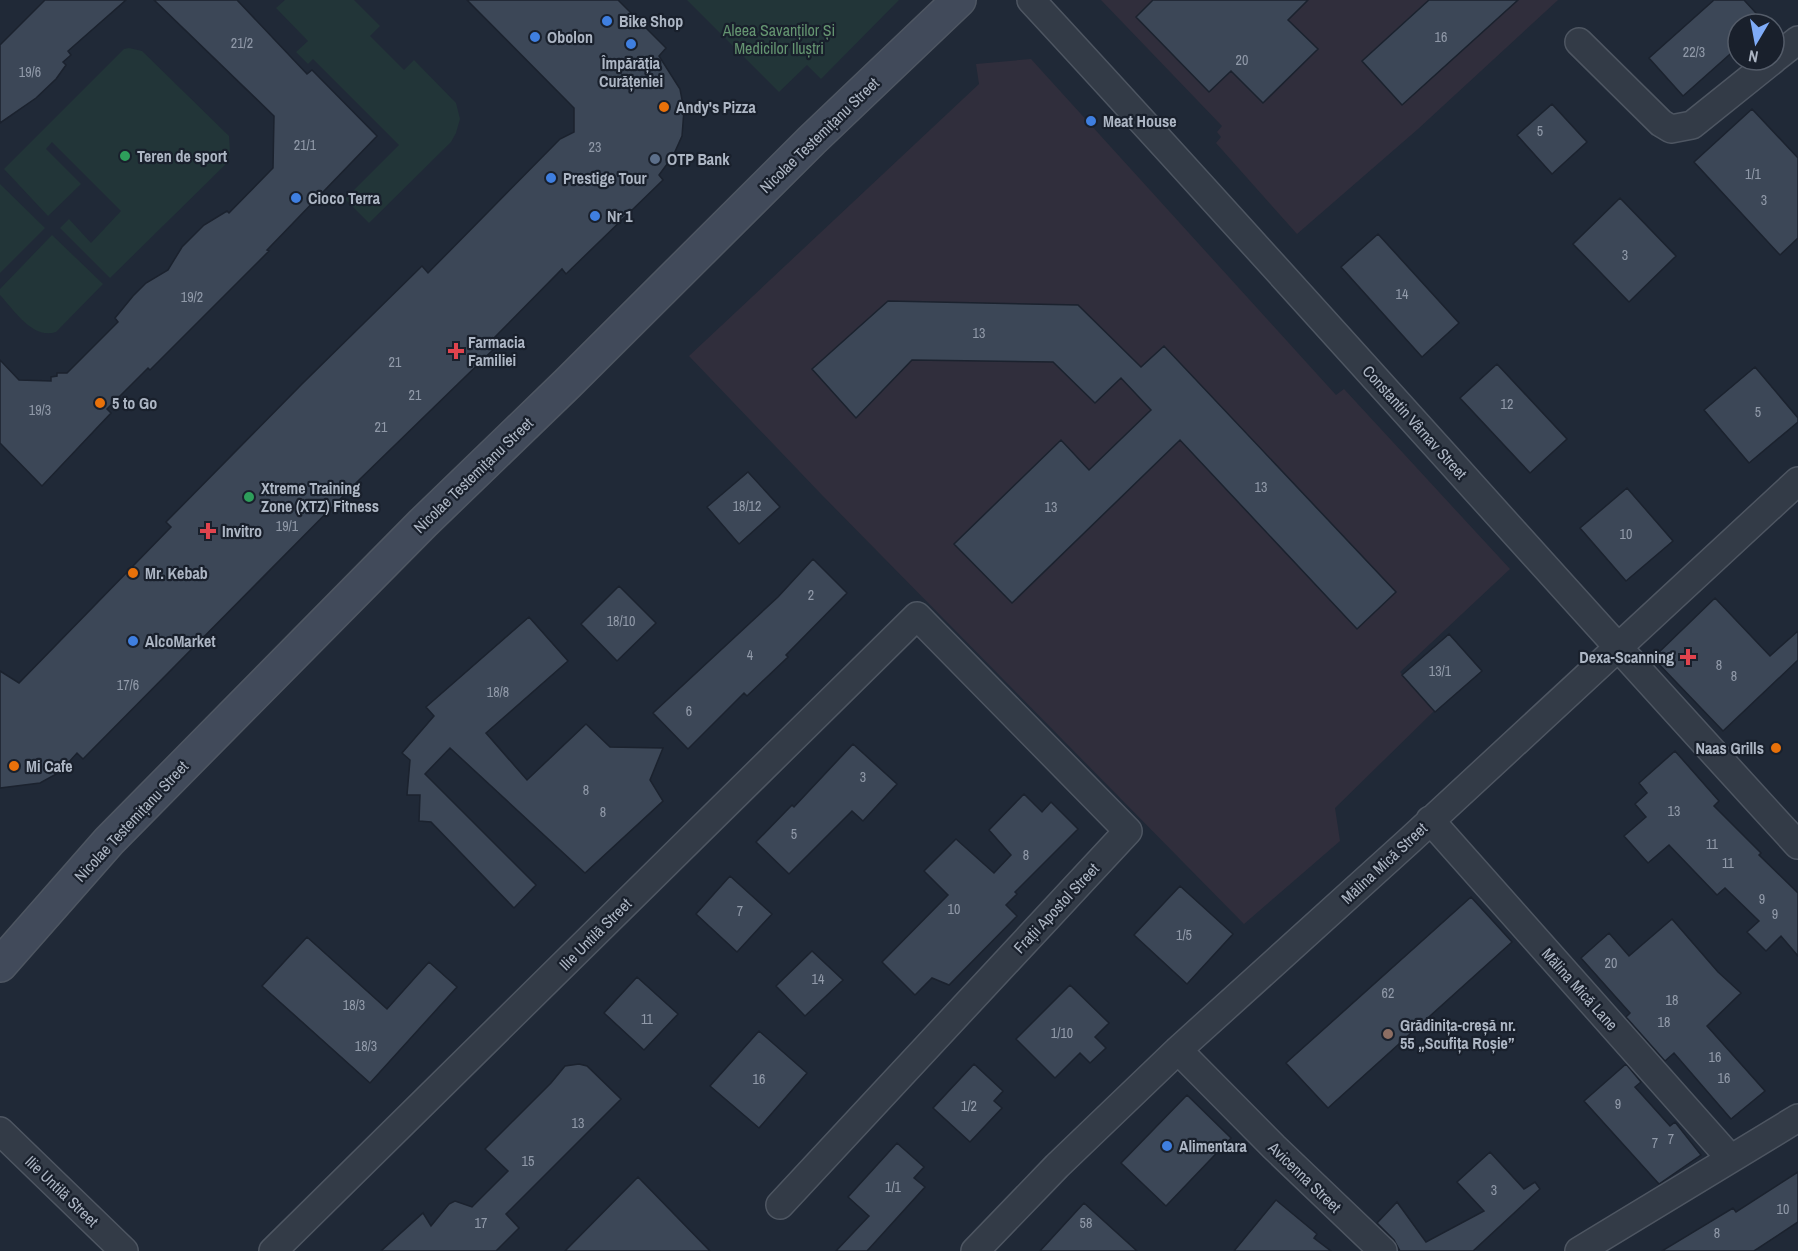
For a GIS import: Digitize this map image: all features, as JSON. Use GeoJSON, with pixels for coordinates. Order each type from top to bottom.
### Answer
{"type":"FeatureCollection","features":[{"type":"Feature","properties":{"kind":"main road","name":"Nicolae Testemițanu Street"},"geometry":{"type":"LineString","coordinates":[[2,958],[156,793],[423,523],[568,383],[812,140],[959,0]]}},
{"type":"Feature","properties":{"kind":"street","name":"Constantin Vârnav Street"},"geometry":{"type":"LineString","coordinates":[[1031,0],[1210,193],[1284,279],[1798,845]]}},
{"type":"Feature","properties":{"kind":"street"},"geometry":{"type":"LineString","coordinates":[[1786,50],[1798,40]]}},
{"type":"Feature","properties":{"kind":"street"},"geometry":{"type":"LineString","coordinates":[[1579,42],[1661,123],[1671,129],[1692,125],[1759,72]]}},
{"type":"Feature","properties":{"kind":"street","name":"Mălina Mică Street"},"geometry":{"type":"LineString","coordinates":[[975,1251],[1058,1166],[1178,1050],[1798,481]]}},
{"type":"Feature","properties":{"kind":"street","name":"Frații Apostol Street"},"geometry":{"type":"LineString","coordinates":[[780,1205],[1128,831],[917,616]]}},
{"type":"Feature","properties":{"kind":"street","name":"Ilie Untilă Street"},"geometry":{"type":"LineString","coordinates":[[273,1251],[917,616]]}},
{"type":"Feature","properties":{"kind":"street","name":"Mălina Mică Lane"},"geometry":{"type":"LineString","coordinates":[[1430,820],[1730,1158]]}},
{"type":"Feature","properties":{"kind":"street","name":"Avicenna Street"},"geometry":{"type":"LineString","coordinates":[[1178,1050],[1274,1147],[1383,1251]]}},
{"type":"Feature","properties":{"kind":"street"},"geometry":{"type":"LineString","coordinates":[[1579,1251],[1798,1118]]}},
{"type":"Feature","properties":{"kind":"street","name":"Ilie Untilă Street"},"geometry":{"type":"LineString","coordinates":[[0,1131],[124,1251]]}},
{"type":"Feature","properties":{"kind":"shaded area"},"geometry":{"type":"Polygon","coordinates":[[[1101,0],[1558,0],[1418,129],[1297,234],[1216,143],[1221,137],[1217,132],[1222,126],[1101,0]]]}},
{"type":"Feature","properties":{"kind":"shaded area"},"geometry":{"type":"Polygon","coordinates":[[[1031,59],[1336,395],[1344,389],[1510,569],[1400,672],[1434,711],[1335,808],[1340,841],[1244,924],[821,494],[689,356],[979,84],[976,64],[1031,59]]]}},
{"type":"Feature","properties":{"kind":"green space"},"geometry":{"type":"Polygon","coordinates":[[[285,0],[354,0],[380,26],[370,36],[404,70],[414,60],[456,103],[460,119],[451,142],[369,223],[345,199],[399,145],[313,59],[308,64],[296,52],[308,41],[276,8],[285,0]]]}},
{"type":"Feature","properties":{"kind":"green space","name":"Aleea Savanților Și Medicilor Iluștri"},"geometry":{"type":"Polygon","coordinates":[[[687,0],[899,0],[821,79],[807,65],[779,92],[687,0]]]}},
{"type":"Feature","properties":{"kind":"green space"},"geometry":{"type":"Polygon","coordinates":[[[124,49],[142,51],[229,136],[230,152],[227,163],[110,278],[60,228],[69,219],[91,243],[121,211],[52,142],[46,149],[81,184],[48,216],[4,169],[124,49]]]}},
{"type":"Feature","properties":{"kind":"green space"},"geometry":{"type":"Polygon","coordinates":[[[0,184],[45,228],[0,273],[0,184]]]}},
{"type":"Feature","properties":{"kind":"green space"},"geometry":{"type":"Polygon","coordinates":[[[52,235],[103,284],[56,332],[48,333],[40,332],[25,322],[0,295],[0,289],[52,235]]]}},
{"type":"Feature","properties":{"kind":"building"},"geometry":{"type":"Polygon","coordinates":[[[45,0],[126,0],[68,51],[71,55],[63,62],[66,65],[56,79],[36,98],[0,123],[0,45],[45,0]]]}},
{"type":"Feature","properties":{"kind":"building"},"geometry":{"type":"Polygon","coordinates":[[[154,0],[237,0],[307,74],[312,70],[377,136],[267,250],[269,251],[150,370],[148,368],[107,409],[111,413],[42,486],[0,443],[0,360],[19,380],[51,381],[51,377],[57,376],[57,373],[67,373],[118,322],[115,318],[133,296],[146,283],[168,270],[182,247],[204,225],[227,211],[229,213],[273,168],[274,116],[154,0]]]}},
{"type":"Feature","properties":{"kind":"building"},"geometry":{"type":"Polygon","coordinates":[[[467,0],[618,0],[666,48],[659,56],[680,89],[684,110],[682,136],[673,156],[659,175],[663,180],[566,274],[562,269],[494,338],[500,343],[359,480],[83,759],[77,753],[60,772],[40,783],[0,788],[0,671],[19,683],[171,527],[166,522],[302,384],[422,266],[428,273],[560,139],[574,132],[574,108],[467,0]]]}},
{"type":"Feature","properties":{"kind":"building"},"geometry":{"type":"Polygon","coordinates":[[[1153,0],[1308,0],[1288,20],[1318,49],[1263,103],[1231,71],[1209,92],[1136,17],[1153,0]]]}},
{"type":"Feature","properties":{"kind":"building"},"geometry":{"type":"Polygon","coordinates":[[[1429,0],[1518,0],[1402,105],[1362,61],[1429,0]]]}},
{"type":"Feature","properties":{"kind":"building"},"geometry":{"type":"Polygon","coordinates":[[[1714,0],[1744,0],[1755,12],[1726,12],[1726,58],[1683,96],[1649,58],[1714,0]]]}},
{"type":"Feature","properties":{"kind":"building"},"geometry":{"type":"Polygon","coordinates":[[[1552,104],[1587,142],[1552,174],[1517,135],[1552,104]]]}},
{"type":"Feature","properties":{"kind":"building"},"geometry":{"type":"Polygon","coordinates":[[[1752,109],[1798,158],[1798,238],[1780,255],[1694,162],[1752,109]]]}},
{"type":"Feature","properties":{"kind":"building"},"geometry":{"type":"Polygon","coordinates":[[[1620,198],[1676,256],[1629,302],[1573,244],[1620,198]]]}},
{"type":"Feature","properties":{"kind":"building"},"geometry":{"type":"Polygon","coordinates":[[[1378,234],[1459,323],[1422,357],[1341,267],[1378,234]]]}},
{"type":"Feature","properties":{"kind":"building"},"geometry":{"type":"Polygon","coordinates":[[[888,301],[1078,305],[1141,367],[1164,346],[1396,592],[1357,629],[1180,440],[1012,603],[954,544],[1061,440],[1089,470],[1151,410],[1121,378],[1095,403],[1053,362],[912,360],[856,418],[812,369],[888,301]]]}},
{"type":"Feature","properties":{"kind":"building"},"geometry":{"type":"Polygon","coordinates":[[[1497,364],[1567,439],[1530,473],[1460,398],[1497,364]]]}},
{"type":"Feature","properties":{"kind":"building"},"geometry":{"type":"Polygon","coordinates":[[[1755,367],[1798,418],[1798,422],[1749,463],[1704,410],[1755,367]]]}},
{"type":"Feature","properties":{"kind":"building"},"geometry":{"type":"Polygon","coordinates":[[[748,472],[780,507],[739,544],[707,507],[748,472]]]}},
{"type":"Feature","properties":{"kind":"building"},"geometry":{"type":"Polygon","coordinates":[[[1627,488],[1673,541],[1626,581],[1580,528],[1627,488]]]}},
{"type":"Feature","properties":{"kind":"building"},"geometry":{"type":"Polygon","coordinates":[[[813,559],[847,593],[786,655],[788,657],[747,696],[744,693],[688,749],[653,713],[778,597],[813,559]]]}},
{"type":"Feature","properties":{"kind":"building"},"geometry":{"type":"Polygon","coordinates":[[[619,586],[656,623],[617,661],[581,624],[619,586]]]}},
{"type":"Feature","properties":{"kind":"building"},"geometry":{"type":"Polygon","coordinates":[[[1715,598],[1770,656],[1798,631],[1798,660],[1723,731],[1653,658],[1715,598]]]}},
{"type":"Feature","properties":{"kind":"building"},"geometry":{"type":"Polygon","coordinates":[[[529,617],[568,661],[486,733],[527,780],[586,724],[610,747],[663,748],[650,780],[663,801],[585,873],[450,748],[425,774],[536,885],[514,908],[431,822],[419,821],[420,795],[407,795],[410,760],[402,753],[434,716],[426,707],[529,617]]]}},
{"type":"Feature","properties":{"kind":"building"},"geometry":{"type":"Polygon","coordinates":[[[1449,634],[1482,671],[1435,712],[1402,675],[1449,634]]]}},
{"type":"Feature","properties":{"kind":"building"},"geometry":{"type":"Polygon","coordinates":[[[853,744],[897,784],[863,821],[852,811],[789,874],[756,842],[792,805],[794,807],[853,744]]]}},
{"type":"Feature","properties":{"kind":"building"},"geometry":{"type":"Polygon","coordinates":[[[1675,751],[1719,801],[1714,806],[1798,893],[1798,956],[1781,936],[1766,951],[1747,932],[1759,921],[1725,888],[1717,895],[1669,845],[1648,863],[1624,836],[1646,817],[1635,804],[1647,793],[1639,783],[1675,751]]]}},
{"type":"Feature","properties":{"kind":"building"},"geometry":{"type":"Polygon","coordinates":[[[1024,794],[1042,812],[1051,802],[1078,829],[1015,892],[1017,894],[1006,905],[1017,916],[949,985],[932,978],[915,995],[882,962],[948,895],[924,871],[956,839],[994,873],[1011,855],[989,830],[1024,794]]]}},
{"type":"Feature","properties":{"kind":"building"},"geometry":{"type":"Polygon","coordinates":[[[730,876],[772,914],[737,952],[696,914],[730,876]]]}},
{"type":"Feature","properties":{"kind":"building"},"geometry":{"type":"Polygon","coordinates":[[[1180,886],[1233,934],[1187,984],[1134,935],[1180,886]]]}},
{"type":"Feature","properties":{"kind":"building"},"geometry":{"type":"Polygon","coordinates":[[[1471,897],[1512,942],[1328,1108],[1286,1063],[1471,897]]]}},
{"type":"Feature","properties":{"kind":"building"},"geometry":{"type":"Polygon","coordinates":[[[1672,919],[1718,972],[1741,993],[1707,1026],[1765,1091],[1731,1119],[1674,1053],[1665,1061],[1626,1017],[1630,1013],[1581,958],[1609,933],[1629,956],[1672,919]]]}},
{"type":"Feature","properties":{"kind":"building"},"geometry":{"type":"Polygon","coordinates":[[[307,937],[387,1009],[429,962],[457,987],[370,1083],[262,986],[307,937]]]}},
{"type":"Feature","properties":{"kind":"building"},"geometry":{"type":"Polygon","coordinates":[[[812,951],[843,980],[805,1016],[776,986],[812,951]]]}},
{"type":"Feature","properties":{"kind":"building"},"geometry":{"type":"Polygon","coordinates":[[[637,977],[678,1014],[644,1050],[604,1013],[637,977]]]}},
{"type":"Feature","properties":{"kind":"building"},"geometry":{"type":"Polygon","coordinates":[[[1070,985],[1109,1023],[1095,1037],[1106,1048],[1090,1063],[1080,1053],[1055,1078],[1016,1039],[1070,985]]]}},
{"type":"Feature","properties":{"kind":"building"},"geometry":{"type":"Polygon","coordinates":[[[759,1031],[807,1073],[759,1128],[710,1086],[759,1031]]]}},
{"type":"Feature","properties":{"kind":"building"},"geometry":{"type":"Polygon","coordinates":[[[579,1064],[587,1066],[621,1099],[506,1214],[519,1228],[496,1251],[381,1251],[423,1213],[431,1226],[449,1204],[455,1201],[472,1207],[508,1171],[485,1149],[565,1066],[579,1064]]]}},
{"type":"Feature","properties":{"kind":"building"},"geometry":{"type":"Polygon","coordinates":[[[974,1064],[1003,1091],[994,1101],[1002,1108],[970,1142],[933,1108],[974,1064]]]}},
{"type":"Feature","properties":{"kind":"building"},"geometry":{"type":"Polygon","coordinates":[[[1626,1064],[1641,1082],[1635,1087],[1670,1126],[1675,1122],[1701,1155],[1659,1184],[1584,1101],[1626,1064]]]}},
{"type":"Feature","properties":{"kind":"building"},"geometry":{"type":"Polygon","coordinates":[[[1187,1095],[1231,1138],[1166,1206],[1121,1163],[1187,1095]]]}},
{"type":"Feature","properties":{"kind":"building"},"geometry":{"type":"Polygon","coordinates":[[[897,1143],[924,1167],[914,1178],[925,1187],[867,1251],[836,1251],[869,1216],[848,1197],[897,1143]]]}},
{"type":"Feature","properties":{"kind":"building"},"geometry":{"type":"Polygon","coordinates":[[[1490,1152],[1524,1189],[1535,1182],[1540,1189],[1473,1251],[1400,1251],[1394,1240],[1377,1223],[1397,1202],[1426,1242],[1484,1211],[1457,1182],[1490,1152]]]}},
{"type":"Feature","properties":{"kind":"building"},"geometry":{"type":"Polygon","coordinates":[[[1798,1172],[1798,1222],[1754,1251],[1662,1251],[1733,1208],[1736,1212],[1798,1172]]]}},
{"type":"Feature","properties":{"kind":"building"},"geometry":{"type":"Polygon","coordinates":[[[638,1177],[710,1251],[565,1251],[638,1177]]]}},
{"type":"Feature","properties":{"kind":"building"},"geometry":{"type":"Polygon","coordinates":[[[1276,1200],[1317,1234],[1314,1238],[1331,1251],[1234,1251],[1276,1200]]]}},
{"type":"Feature","properties":{"kind":"building"},"geometry":{"type":"Polygon","coordinates":[[[1084,1203],[1137,1251],[1040,1251],[1084,1203]]]}},
{"type":"Feature","properties":{"kind":"place","name":"Bike Shop"},"geometry":{"type":"Point","coordinates":[607,21]}},
{"type":"Feature","properties":{"kind":"place","name":"Obolon"},"geometry":{"type":"Point","coordinates":[535,37]}},
{"type":"Feature","properties":{"kind":"place","name":"Împărăția Curățeniei"},"geometry":{"type":"Point","coordinates":[631,44]}},
{"type":"Feature","properties":{"kind":"place","name":"Andy's Pizza"},"geometry":{"type":"Point","coordinates":[664,107]}},
{"type":"Feature","properties":{"kind":"place","name":"Meat House"},"geometry":{"type":"Point","coordinates":[1091,121]}},
{"type":"Feature","properties":{"kind":"place","name":"Teren de sport"},"geometry":{"type":"Point","coordinates":[125,156]}},
{"type":"Feature","properties":{"kind":"place","name":"OTP Bank"},"geometry":{"type":"Point","coordinates":[655,159]}},
{"type":"Feature","properties":{"kind":"place","name":"Prestige Tour"},"geometry":{"type":"Point","coordinates":[551,178]}},
{"type":"Feature","properties":{"kind":"place","name":"Cioco Terra"},"geometry":{"type":"Point","coordinates":[296,198]}},
{"type":"Feature","properties":{"kind":"place","name":"Nr 1"},"geometry":{"type":"Point","coordinates":[595,216]}},
{"type":"Feature","properties":{"kind":"place","name":"Farmacia Familiei"},"geometry":{"type":"Point","coordinates":[456,351]}},
{"type":"Feature","properties":{"kind":"place","name":"5 to Go"},"geometry":{"type":"Point","coordinates":[100,403]}},
{"type":"Feature","properties":{"kind":"place","name":"Xtreme Training Zone (XTZ) Fitness"},"geometry":{"type":"Point","coordinates":[249,497]}},
{"type":"Feature","properties":{"kind":"place","name":"Invitro"},"geometry":{"type":"Point","coordinates":[208,531]}},
{"type":"Feature","properties":{"kind":"place","name":"Mr. Kebab"},"geometry":{"type":"Point","coordinates":[133,573]}},
{"type":"Feature","properties":{"kind":"place","name":"AlcoMarket"},"geometry":{"type":"Point","coordinates":[133,641]}},
{"type":"Feature","properties":{"kind":"place","name":"Dexa-Scanning"},"geometry":{"type":"Point","coordinates":[1688,657]}},
{"type":"Feature","properties":{"kind":"place","name":"Naas Grills"},"geometry":{"type":"Point","coordinates":[1776,748]}},
{"type":"Feature","properties":{"kind":"place","name":"Mi Cafe"},"geometry":{"type":"Point","coordinates":[14,766]}},
{"type":"Feature","properties":{"kind":"place","name":"Grădinița-creșă nr. 55 „Scufița Roșie”"},"geometry":{"type":"Point","coordinates":[1388,1034]}},
{"type":"Feature","properties":{"kind":"place","name":"Alimentara"},"geometry":{"type":"Point","coordinates":[1167,1146]}}]}
